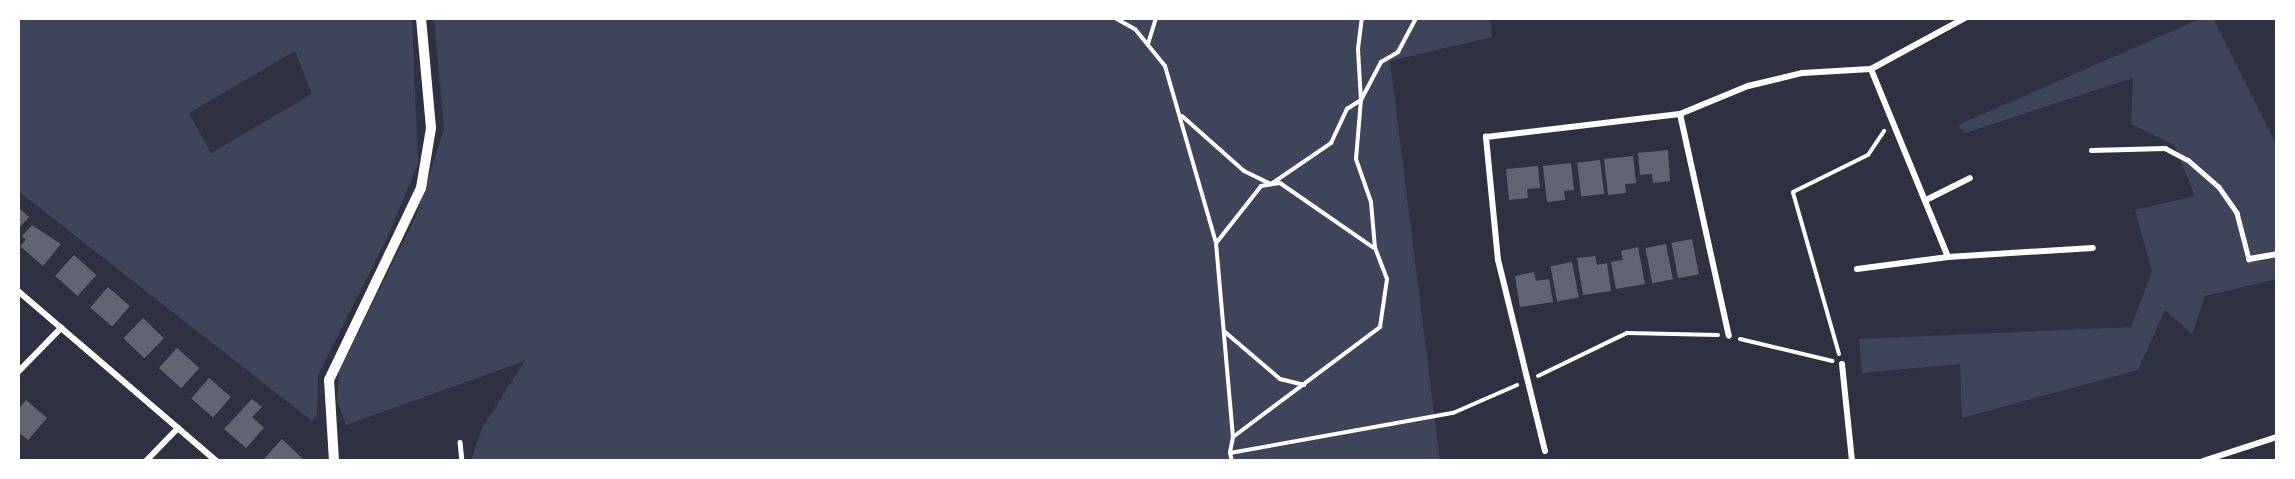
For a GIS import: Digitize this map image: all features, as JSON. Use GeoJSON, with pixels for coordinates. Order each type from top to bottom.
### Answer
{"type":"FeatureCollection","features":[{"type":"Feature","properties":{"kind":"street"},"geometry":{"type":"LineString","coordinates":[[334,461],[329,380],[421,188],[431,128],[421,18]]}},
{"type":"Feature","properties":{"kind":"street"},"geometry":{"type":"LineString","coordinates":[[1545,451],[1498,260],[1486,138],[1680,114],[1748,86],[1802,73],[1871,69],[1965,18]]}},
{"type":"Feature","properties":{"kind":"street"},"geometry":{"type":"LineString","coordinates":[[1871,69],[1948,257]]}},
{"type":"Feature","properties":{"kind":"street"},"geometry":{"type":"LineString","coordinates":[[1680,114],[1729,336]]}},
{"type":"Feature","properties":{"kind":"street"},"geometry":{"type":"LineString","coordinates":[[1926,200],[1970,177]]}},
{"type":"Feature","properties":{"kind":"street"},"geometry":{"type":"LineString","coordinates":[[1857,268],[1948,257],[2093,248]]}},
{"type":"Feature","properties":{"kind":"street"},"geometry":{"type":"LineString","coordinates":[[2249,259],[2277,254]]}},
{"type":"Feature","properties":{"kind":"street"},"geometry":{"type":"LineString","coordinates":[[18,291],[216,461]]}},
{"type":"Feature","properties":{"kind":"street"},"geometry":{"type":"LineString","coordinates":[[18,372],[61,328]]}},
{"type":"Feature","properties":{"kind":"street"},"geometry":{"type":"LineString","coordinates":[[1842,364],[1852,461]]}},
{"type":"Feature","properties":{"kind":"street"},"geometry":{"type":"LineString","coordinates":[[146,461],[178,428]]}},
{"type":"Feature","properties":{"kind":"street"},"geometry":{"type":"LineString","coordinates":[[2203,461],[2277,437]]}},
{"type":"Feature","properties":{"kind":"lane"},"geometry":{"type":"LineString","coordinates":[[2091,150],[2165,148],[2188,160],[2219,187],[2236,213],[2249,259]]}},
{"type":"Feature","properties":{"kind":"lane"},"geometry":{"type":"LineString","coordinates":[[460,442],[462,461]]}},
{"type":"Feature","properties":{"kind":"path"},"geometry":{"type":"LineString","coordinates":[[1115,18],[1135,30],[1165,66],[1182,116],[1216,243],[1233,437],[1230,453]]}},
{"type":"Feature","properties":{"kind":"path"},"geometry":{"type":"LineString","coordinates":[[1148,45],[1156,18]]}},
{"type":"Feature","properties":{"kind":"path"},"geometry":{"type":"LineString","coordinates":[[1233,437],[1380,327],[1387,279],[1375,248],[1371,202],[1356,159],[1361,100],[1358,49],[1362,18]]}},
{"type":"Feature","properties":{"kind":"path"},"geometry":{"type":"LineString","coordinates":[[1271,184],[1331,143],[1347,109],[1361,100],[1381,62],[1398,52],[1416,18]]}},
{"type":"Feature","properties":{"kind":"path"},"geometry":{"type":"LineString","coordinates":[[1182,116],[1244,171],[1271,184]]}},
{"type":"Feature","properties":{"kind":"path"},"geometry":{"type":"LineString","coordinates":[[1842,364],[1793,192],[1868,155],[1887,128]]}},
{"type":"Feature","properties":{"kind":"path"},"geometry":{"type":"LineString","coordinates":[[1216,243],[1261,186],[1280,183],[1375,248]]}},
{"type":"Feature","properties":{"kind":"path"},"geometry":{"type":"LineString","coordinates":[[1224,331],[1280,379],[1305,385]]}},
{"type":"Feature","properties":{"kind":"shaded area"},"geometry":{"type":"Polygon","coordinates":[[[18,18],[412,18],[418,164],[387,238],[318,375],[317,415],[312,421],[18,191],[18,18]],[[295,51],[189,113],[211,153],[312,94],[295,51]]]}},
{"type":"Feature","properties":{"kind":"shaded area"},"geometry":{"type":"Polygon","coordinates":[[[434,18],[1490,18],[1492,37],[1390,61],[1440,461],[471,461],[482,428],[525,361],[346,425],[337,400],[339,371],[416,216],[444,129],[434,18]]]}},
{"type":"Feature","properties":{"kind":"shaded area"},"geometry":{"type":"Polygon","coordinates":[[[2202,18],[2213,18],[2277,146],[2277,279],[2205,296],[2192,334],[2165,310],[2138,370],[1962,418],[1960,364],[1862,373],[1859,339],[2131,327],[2152,271],[2135,210],[2195,196],[2174,145],[2131,124],[2133,78],[1965,133],[1958,125],[2202,18]]]}},
{"type":"Feature","properties":{"kind":"building"},"geometry":{"type":"Polygon","coordinates":[[[1668,150],[1670,181],[1653,183],[1652,174],[1640,175],[1638,153],[1668,150]]]}},
{"type":"Feature","properties":{"kind":"building"},"geometry":{"type":"Polygon","coordinates":[[[1633,156],[1636,183],[1625,184],[1626,193],[1608,195],[1604,159],[1633,156]]]}},
{"type":"Feature","properties":{"kind":"building"},"geometry":{"type":"Polygon","coordinates":[[[1600,160],[1604,194],[1581,197],[1577,163],[1600,160]]]}},
{"type":"Feature","properties":{"kind":"building"},"geometry":{"type":"Polygon","coordinates":[[[1571,163],[1574,190],[1564,191],[1565,200],[1547,202],[1543,166],[1571,163]]]}},
{"type":"Feature","properties":{"kind":"building"},"geometry":{"type":"Polygon","coordinates":[[[1538,166],[1540,188],[1527,189],[1528,198],[1509,200],[1506,169],[1538,166]]]}},
{"type":"Feature","properties":{"kind":"building"},"geometry":{"type":"Polygon","coordinates":[[[18,207],[29,217],[18,229],[18,207]]]}},
{"type":"Feature","properties":{"kind":"building"},"geometry":{"type":"Polygon","coordinates":[[[32,225],[61,244],[43,266],[20,246],[26,240],[22,236],[32,225]]]}},
{"type":"Feature","properties":{"kind":"building"},"geometry":{"type":"Polygon","coordinates":[[[1692,239],[1699,274],[1678,278],[1671,243],[1692,239]]]}},
{"type":"Feature","properties":{"kind":"building"},"geometry":{"type":"Polygon","coordinates":[[[1666,244],[1673,279],[1652,283],[1645,248],[1666,244]]]}},
{"type":"Feature","properties":{"kind":"building"},"geometry":{"type":"Polygon","coordinates":[[[1638,247],[1645,284],[1616,289],[1611,262],[1623,260],[1621,251],[1638,247]]]}},
{"type":"Feature","properties":{"kind":"building"},"geometry":{"type":"Polygon","coordinates":[[[74,255],[96,275],[78,296],[55,276],[74,255]]]}},
{"type":"Feature","properties":{"kind":"building"},"geometry":{"type":"Polygon","coordinates":[[[1595,256],[1597,265],[1607,263],[1611,291],[1583,295],[1577,258],[1595,256]]]}},
{"type":"Feature","properties":{"kind":"building"},"geometry":{"type":"Polygon","coordinates":[[[1572,262],[1579,297],[1557,302],[1550,266],[1572,262]]]}},
{"type":"Feature","properties":{"kind":"building"},"geometry":{"type":"Polygon","coordinates":[[[1534,272],[1536,281],[1549,279],[1553,302],[1520,307],[1515,276],[1534,272]]]}},
{"type":"Feature","properties":{"kind":"building"},"geometry":{"type":"Polygon","coordinates":[[[108,287],[130,306],[112,326],[90,307],[108,287]]]}},
{"type":"Feature","properties":{"kind":"building"},"geometry":{"type":"Polygon","coordinates":[[[143,318],[164,338],[144,358],[124,338],[143,318]]]}},
{"type":"Feature","properties":{"kind":"building"},"geometry":{"type":"Polygon","coordinates":[[[177,348],[199,368],[181,388],[159,368],[177,348]]]}},
{"type":"Feature","properties":{"kind":"building"},"geometry":{"type":"Polygon","coordinates":[[[209,378],[231,397],[213,417],[191,398],[209,378]]]}},
{"type":"Feature","properties":{"kind":"building"},"geometry":{"type":"Polygon","coordinates":[[[252,399],[262,407],[252,417],[264,428],[246,448],[224,429],[252,399]]]}},
{"type":"Feature","properties":{"kind":"building"},"geometry":{"type":"Polygon","coordinates":[[[26,400],[47,418],[28,440],[18,432],[18,410],[26,400]]]}},
{"type":"Feature","properties":{"kind":"building"},"geometry":{"type":"Polygon","coordinates":[[[282,439],[303,459],[301,461],[264,459],[282,439]]]}}]}
